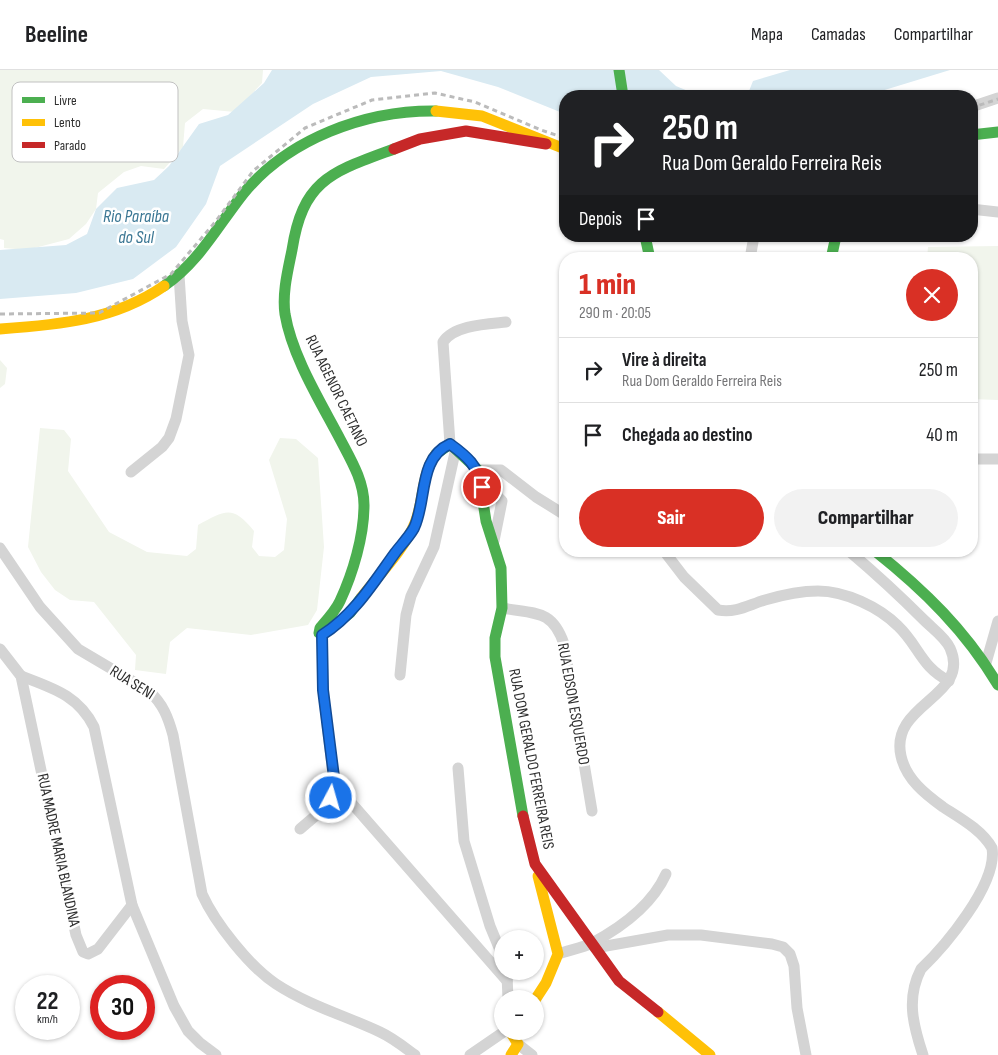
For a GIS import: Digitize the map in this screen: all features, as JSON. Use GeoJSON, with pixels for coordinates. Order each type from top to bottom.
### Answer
{"type":"FeatureCollection","features":[{"type":"Feature","properties":{"kind":"main road"},"geometry":{"type":"LineString","coordinates":[[619,70],[622,90]]}},
{"type":"Feature","properties":{"kind":"main road"},"geometry":{"type":"LineString","coordinates":[[0,328],[70,323],[99,318],[129,306],[178,275],[254,181],[298,148],[317,136],[337,128],[402,112],[440,111],[472,114],[490,119],[546,144],[559,147]]}},
{"type":"Feature","properties":{"kind":"main road","name":"RUA AGENOR CAETANO"},"geometry":{"type":"LineString","coordinates":[[322,635],[319,630],[340,602],[358,548],[364,505],[359,476],[305,370],[288,325],[285,312],[286,283],[296,223],[308,198],[322,183],[342,168],[420,138],[466,132],[546,144]]}},
{"type":"Feature","properties":{"kind":"main road"},"geometry":{"type":"LineString","coordinates":[[978,134],[998,132]]}},
{"type":"Feature","properties":{"kind":"main road"},"geometry":{"type":"LineString","coordinates":[[322,635],[350,613],[410,534],[417,518],[428,469],[436,454],[453,446],[478,470]]}},
{"type":"Feature","properties":{"kind":"main road","name":"RUA DOM GERALDO FERREIRA REIS"},"geometry":{"type":"LineString","coordinates":[[478,470],[482,487],[484,512],[502,576],[502,608],[495,638],[495,656],[524,824],[535,864],[624,986],[710,1055]]}},
{"type":"Feature","properties":{"kind":"main road"},"geometry":{"type":"LineString","coordinates":[[882,557],[943,608],[986,662],[998,685]]}},
{"type":"Feature","properties":{"kind":"main road"},"geometry":{"type":"LineString","coordinates":[[535,864],[558,954],[541,990]]}},
{"type":"Feature","properties":{"kind":"main road"},"geometry":{"type":"LineString","coordinates":[[511,1055],[518,1044],[516,1040]]}},
{"type":"Feature","properties":{"kind":"street"},"geometry":{"type":"LineString","coordinates":[[978,105],[998,98]]}},
{"type":"Feature","properties":{"kind":"street"},"geometry":{"type":"LineString","coordinates":[[978,210],[998,212]]}},
{"type":"Feature","properties":{"kind":"street"},"geometry":{"type":"LineString","coordinates":[[132,472],[162,447],[176,419],[189,355],[182,321],[178,275]]}},
{"type":"Feature","properties":{"kind":"street"},"geometry":{"type":"LineString","coordinates":[[400,675],[406,615],[411,596],[434,547],[453,446],[443,342],[451,334],[470,328],[506,322]]}},
{"type":"Feature","properties":{"kind":"street"},"geometry":{"type":"LineString","coordinates":[[978,459],[998,460]]}},
{"type":"Feature","properties":{"kind":"street"},"geometry":{"type":"LineString","coordinates":[[478,470],[501,470],[536,497],[559,511]]}},
{"type":"Feature","properties":{"kind":"street"},"geometry":{"type":"LineString","coordinates":[[482,487],[494,492],[502,501],[493,545]]}},
{"type":"Feature","properties":{"kind":"street","name":"RUA SENI"},"geometry":{"type":"LineString","coordinates":[[0,548],[40,607],[78,648],[149,691],[159,700],[168,716],[173,735],[193,855],[202,894],[207,905],[255,966],[276,984],[308,1001],[383,1033],[415,1055]]}},
{"type":"Feature","properties":{"kind":"street"},"geometry":{"type":"LineString","coordinates":[[668,557],[684,578],[718,610],[736,610],[765,600],[818,591],[835,593],[862,602],[898,626],[931,670],[949,681]]}},
{"type":"Feature","properties":{"kind":"street"},"geometry":{"type":"LineString","coordinates":[[855,557],[942,638],[949,647],[953,666],[949,681],[902,728],[898,740],[901,758],[908,776],[926,795],[982,836],[992,847],[996,858],[992,880],[972,919],[922,969],[916,978],[911,1007],[915,1031],[923,1055]]}},
{"type":"Feature","properties":{"kind":"street","name":"RUA EDSON ESQUERDO"},"geometry":{"type":"LineString","coordinates":[[502,608],[550,619],[558,627],[564,644],[592,811]]}},
{"type":"Feature","properties":{"kind":"street"},"geometry":{"type":"LineString","coordinates":[[986,662],[998,622]]}},
{"type":"Feature","properties":{"kind":"street","name":"RUA AGENOR CAETANO"},"geometry":{"type":"LineString","coordinates":[[300,829],[327,806],[334,783],[323,690],[322,635]]}},
{"type":"Feature","properties":{"kind":"street","name":"RUA MADRE MARIA BLANDINA"},"geometry":{"type":"LineString","coordinates":[[0,649],[21,676],[65,887],[78,945],[82,952],[88,954],[98,949],[132,905]]}},
{"type":"Feature","properties":{"kind":"street","name":"RUA MADRE MARIA BLANDINA"},"geometry":{"type":"LineString","coordinates":[[21,676],[73,698],[86,711],[94,727],[132,905],[184,1023],[200,1043],[216,1055]]}},
{"type":"Feature","properties":{"kind":"street"},"geometry":{"type":"LineString","coordinates":[[458,768],[464,841],[494,936]]}},
{"type":"Feature","properties":{"kind":"street"},"geometry":{"type":"LineString","coordinates":[[334,783],[494,961]]}},
{"type":"Feature","properties":{"kind":"street"},"geometry":{"type":"LineString","coordinates":[[593,946],[644,908],[659,890],[666,874]]}},
{"type":"Feature","properties":{"kind":"street"},"geometry":{"type":"LineString","coordinates":[[558,954],[593,946],[668,935],[701,935],[784,947],[790,954],[794,966],[797,1008],[806,1055]]}},
{"type":"Feature","properties":{"kind":"street"},"geometry":{"type":"LineString","coordinates":[[470,1055],[494,1039]]}},
{"type":"Feature","properties":{"kind":"street"},"geometry":{"type":"LineString","coordinates":[[518,1044],[532,1055]]}},
{"type":"Feature","properties":{"kind":"shaded area"},"geometry":{"type":"Polygon","coordinates":[[[0,70],[263,70],[262,83],[235,112],[203,109],[185,123],[183,147],[178,153],[178,82],[12,82],[12,162],[170,162],[164,169],[141,166],[124,172],[98,193],[96,209],[86,224],[69,239],[27,250],[4,248],[4,240],[0,239],[0,70]]]}},
{"type":"Feature","properties":{"kind":"shaded area"},"geometry":{"type":"Polygon","coordinates":[[[998,246],[998,400],[978,399],[978,252],[928,252],[928,247],[998,246]]]}},
{"type":"Feature","properties":{"kind":"shaded area"},"geometry":{"type":"Polygon","coordinates":[[[0,360],[7,368],[5,384],[0,388],[0,360]]]}},
{"type":"Feature","properties":{"kind":"shaded area"},"geometry":{"type":"Polygon","coordinates":[[[40,428],[64,430],[71,439],[68,471],[109,532],[147,552],[187,556],[196,549],[198,525],[215,516],[228,513],[240,517],[254,531],[252,547],[259,556],[275,557],[284,550],[287,519],[269,460],[280,438],[296,439],[318,458],[324,547],[317,610],[308,625],[251,635],[187,628],[170,642],[166,674],[135,670],[136,655],[94,602],[70,600],[55,590],[41,572],[28,547],[40,428]]]}},
{"type":"Feature","properties":{"kind":"water","name":"Rio Paraíba do Sul"},"geometry":{"type":"Polygon","coordinates":[[[272,70],[659,70],[676,86],[686,90],[559,90],[559,112],[498,87],[441,71],[371,77],[313,104],[220,166],[206,204],[176,247],[133,279],[76,293],[0,299],[0,250],[66,245],[87,234],[96,209],[117,188],[154,180],[172,162],[178,162],[178,153],[199,124],[228,115],[264,83],[272,70]]]}},
{"type":"Feature","properties":{"kind":"water"},"geometry":{"type":"Polygon","coordinates":[[[790,70],[950,70],[885,90],[749,90],[753,81],[790,70]]]}},
{"type":"Feature","properties":{"kind":"railway"},"geometry":{"type":"LineString","coordinates":[[0,314],[99,313],[171,274],[216,221],[253,171],[305,128],[372,100],[435,93],[475,102],[559,136]]}},
{"type":"Feature","properties":{"kind":"railway"},"geometry":{"type":"LineString","coordinates":[[978,106],[998,99]]}},
{"type":"Feature","properties":{"kind":"traffic: fast"},"geometry":{"type":"LineString","coordinates":[[619,70],[622,90]]}},
{"type":"Feature","properties":{"kind":"traffic: fast"},"geometry":{"type":"LineString","coordinates":[[164,286],[198,255],[243,194],[261,175],[305,143],[356,122],[409,112],[436,111]]}},
{"type":"Feature","properties":{"kind":"traffic: fast"},"geometry":{"type":"LineString","coordinates":[[978,134],[998,132]]}},
{"type":"Feature","properties":{"kind":"traffic: fast"},"geometry":{"type":"LineString","coordinates":[[361,598],[350,613],[322,635],[319,633],[320,628],[331,615],[345,590],[360,542],[364,505],[362,488],[352,463],[300,362],[294,346],[285,314],[285,290],[297,226],[304,207],[313,193],[337,172],[394,149]]}},
{"type":"Feature","properties":{"kind":"traffic: fast"},"geometry":{"type":"LineString","coordinates":[[646,242],[648,252]]}},
{"type":"Feature","properties":{"kind":"traffic: fast"},"geometry":{"type":"LineString","coordinates":[[833,252],[835,242]]}},
{"type":"Feature","properties":{"kind":"traffic: fast"},"geometry":{"type":"LineString","coordinates":[[436,454],[450,444],[478,470],[486,521],[501,568],[502,608],[495,638],[495,657],[523,816]]}},
{"type":"Feature","properties":{"kind":"traffic: fast"},"geometry":{"type":"LineString","coordinates":[[882,557],[943,612],[986,665],[998,685]]}},
{"type":"Feature","properties":{"kind":"traffic: slow"},"geometry":{"type":"LineString","coordinates":[[436,111],[482,116],[559,147]]}},
{"type":"Feature","properties":{"kind":"traffic: slow"},"geometry":{"type":"LineString","coordinates":[[0,329],[64,323],[85,319],[126,306],[164,286]]}},
{"type":"Feature","properties":{"kind":"traffic: slow"},"geometry":{"type":"LineString","coordinates":[[361,598],[398,552],[411,532],[418,515],[425,479],[436,454]]}},
{"type":"Feature","properties":{"kind":"traffic: slow"},"geometry":{"type":"LineString","coordinates":[[538,876],[558,954],[541,990]]}},
{"type":"Feature","properties":{"kind":"traffic: slow"},"geometry":{"type":"LineString","coordinates":[[658,1012],[710,1055]]}},
{"type":"Feature","properties":{"kind":"traffic: slow"},"geometry":{"type":"LineString","coordinates":[[511,1055],[518,1044],[516,1040]]}},
{"type":"Feature","properties":{"kind":"traffic: jam"},"geometry":{"type":"LineString","coordinates":[[394,149],[420,139],[466,131],[546,144]]}},
{"type":"Feature","properties":{"kind":"traffic: jam"},"geometry":{"type":"LineString","coordinates":[[523,816],[535,864],[619,981],[658,1012]]}},
{"type":"Feature","properties":{"kind":"route"},"geometry":{"type":"LineString","coordinates":[[331,798],[334,777],[323,690],[322,635],[344,620],[410,534],[417,518],[428,469],[442,447],[450,444],[468,458],[478,470],[482,487]]}}]}
